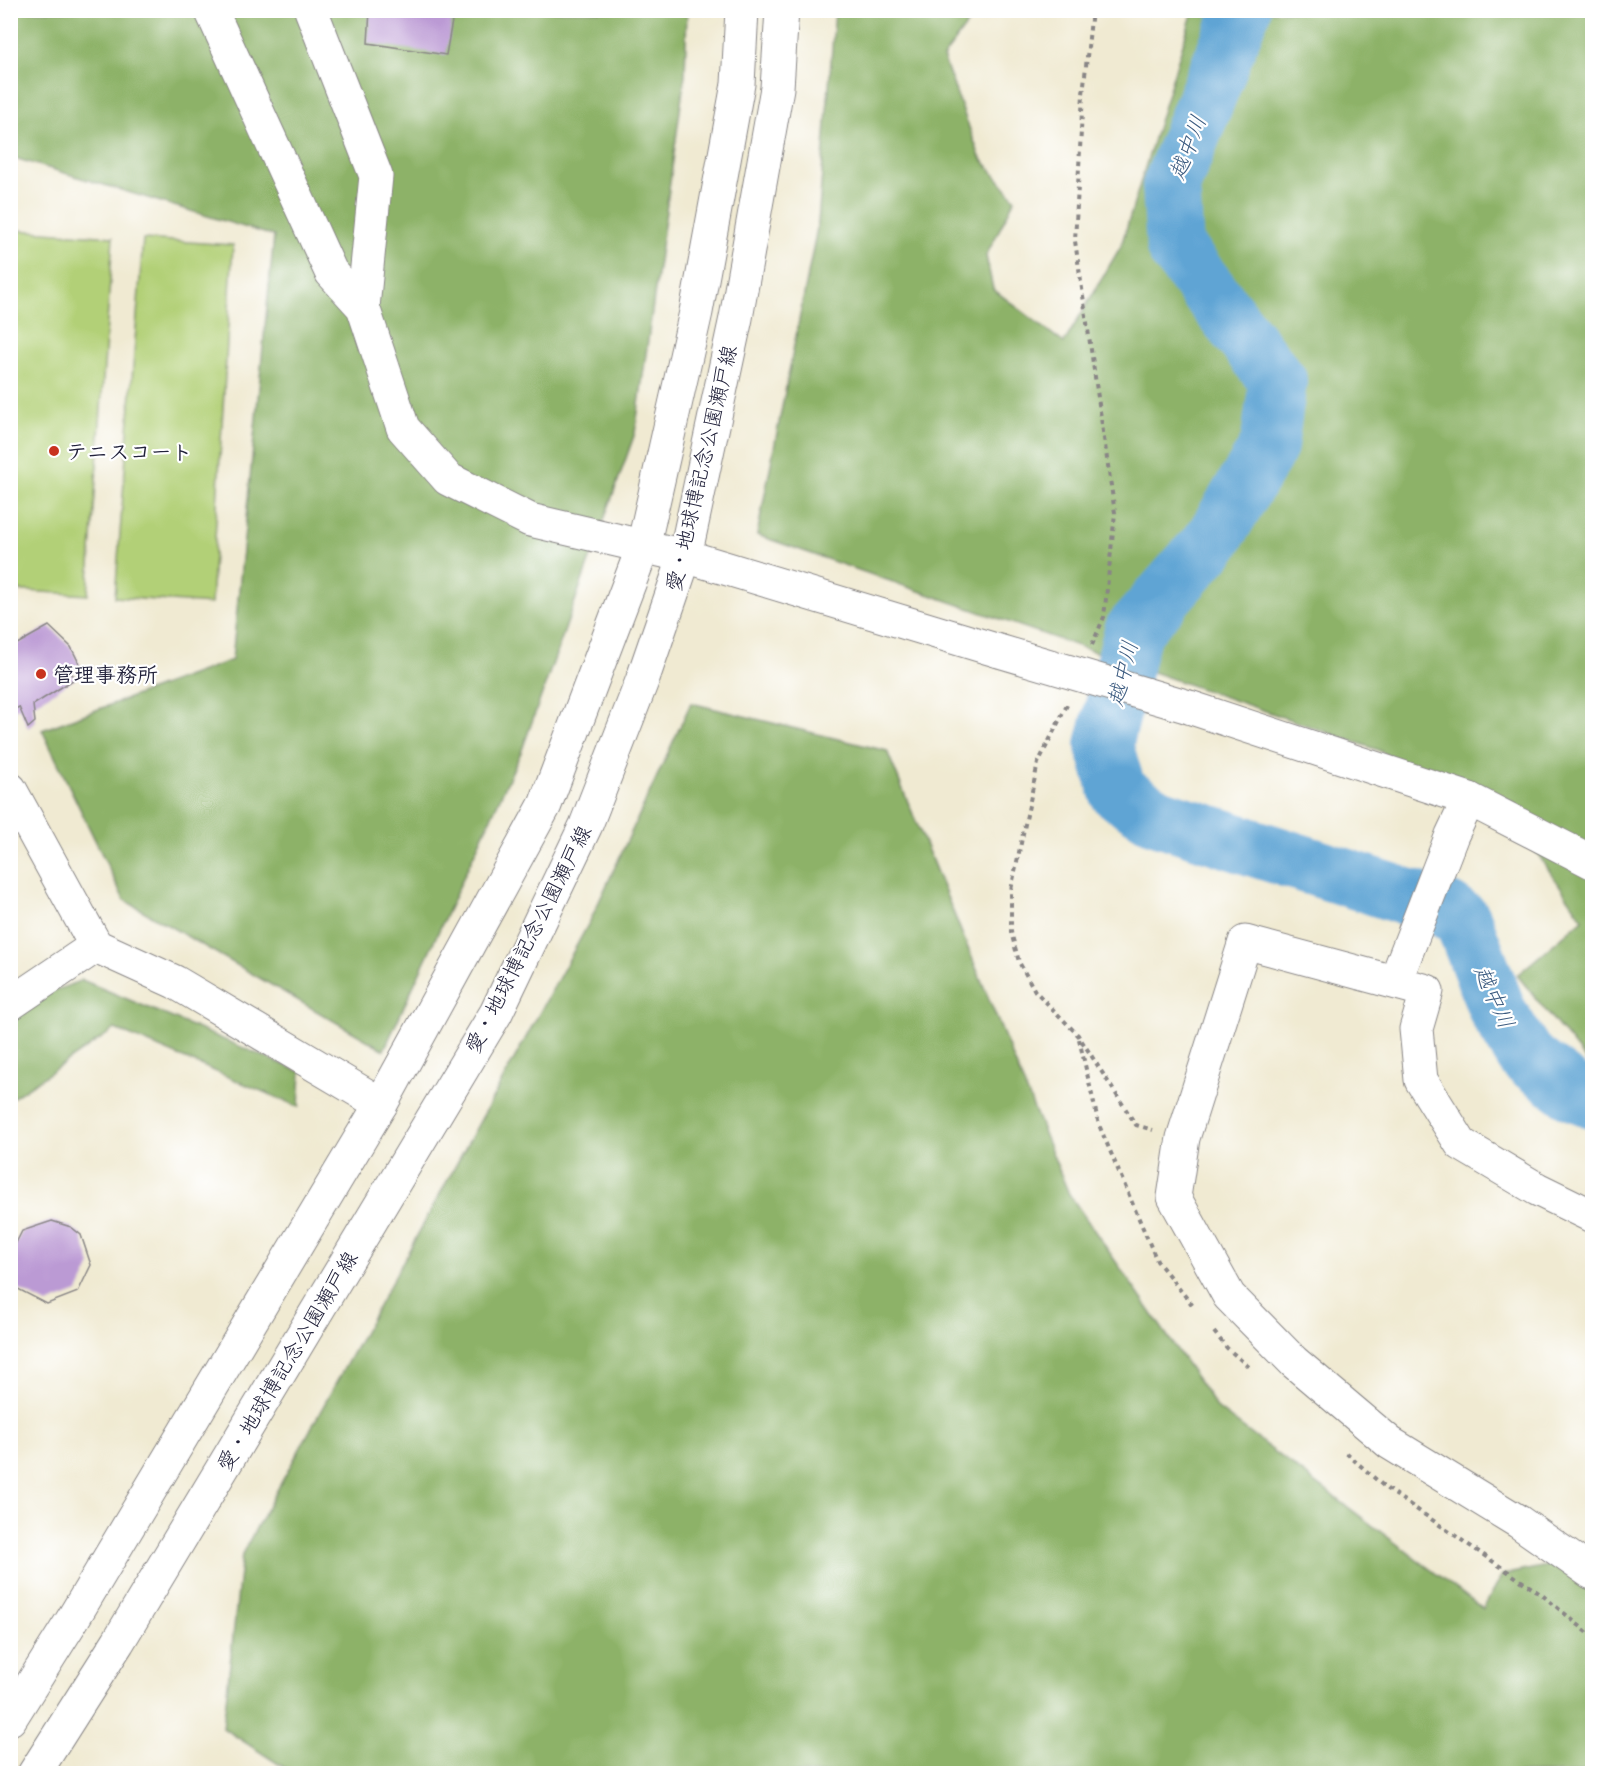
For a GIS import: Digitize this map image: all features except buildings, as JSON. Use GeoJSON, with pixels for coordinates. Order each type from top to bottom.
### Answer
{"type":"FeatureCollection","features":[{"type":"Feature","properties":{"kind":"main road"},"geometry":{"type":"LineString","coordinates":[[211,10],[332,272],[363,308],[403,428],[448,479],[530,520],[685,556],[1190,706],[1469,799],[1593,862]]}},
{"type":"Feature","properties":{"kind":"main road"},"geometry":{"type":"LineString","coordinates":[[311,10],[376,176],[363,308]]}},
{"type":"Feature","properties":{"kind":"main road","name":"愛・地球博記念公園瀬戸線"},"geometry":{"type":"LineString","coordinates":[[10,1719],[77,1612],[381,1104],[545,805],[643,547],[696,312],[738,84],[742,10]]}},
{"type":"Feature","properties":{"kind":"main road","name":"愛・地球博記念公園瀬戸線"},"geometry":{"type":"LineString","coordinates":[[34,1773],[118,1642],[495,1013],[586,825],[642,681],[685,556],[740,295],[777,88],[782,10]]}},
{"type":"Feature","properties":{"kind":"main road"},"geometry":{"type":"LineString","coordinates":[[10,789],[96,946],[175,982],[381,1104]]}},
{"type":"Feature","properties":{"kind":"main road"},"geometry":{"type":"LineString","coordinates":[[1395,982],[1452,835],[1469,799]]}},
{"type":"Feature","properties":{"kind":"main road"},"geometry":{"type":"LineString","coordinates":[[1593,1216],[1536,1189],[1461,1144],[1421,1080],[1416,1029],[1427,991],[1245,942],[1184,1138],[1174,1197],[1229,1296],[1294,1362],[1390,1443],[1519,1522],[1593,1573]]}},
{"type":"Feature","properties":{"kind":"main road"},"geometry":{"type":"LineString","coordinates":[[10,1004],[96,946]]}},
{"type":"Feature","properties":{"kind":"path"},"geometry":{"type":"LineString","coordinates":[[1091,648],[1104,617],[1114,513],[1076,241],[1083,94],[1092,10]]}},
{"type":"Feature","properties":{"kind":"path"},"geometry":{"type":"LineString","coordinates":[[1069,700],[1038,763],[1011,890],[1011,933],[1019,962],[1035,991],[1078,1035],[1136,1125],[1184,1138]]}},
{"type":"Feature","properties":{"kind":"green space"},"geometry":{"type":"Polygon","coordinates":[[[10,11],[687,11],[685,75],[635,433],[522,750],[384,1050],[124,900],[42,730],[232,660],[274,236],[11,157],[10,11]]]}},
{"type":"Feature","properties":{"kind":"green space"},"geometry":{"type":"Polygon","coordinates":[[[835,11],[977,11],[943,57],[980,157],[1015,199],[986,256],[993,289],[1064,343],[1121,246],[1193,11],[1592,11],[1592,1068],[1517,975],[1583,919],[1514,820],[1378,750],[757,535],[818,223],[835,11]]]}},
{"type":"Feature","properties":{"kind":"green space","name":"テニスコート"},"geometry":{"type":"Polygon","coordinates":[[[16,230],[113,237],[88,595],[11,590],[10,312],[16,230]]]}},
{"type":"Feature","properties":{"kind":"green space"},"geometry":{"type":"Polygon","coordinates":[[[143,239],[233,245],[211,604],[115,597],[143,239]]]}},
{"type":"Feature","properties":{"kind":"green space"},"geometry":{"type":"Polygon","coordinates":[[[691,703],[887,751],[1069,1194],[1218,1409],[1483,1609],[1502,1575],[1592,1557],[1592,1773],[294,1774],[223,1728],[242,1554],[590,921],[691,703]]]}},
{"type":"Feature","properties":{"kind":"green space"},"geometry":{"type":"Polygon","coordinates":[[[82,980],[301,1072],[299,1107],[115,1029],[11,1099],[11,1008],[82,980]]]}},
{"type":"Feature","properties":{"kind":"waterway","name":"越中川"},"geometry":{"type":"LineString","coordinates":[[1242,10],[1171,186],[1175,247],[1278,381],[1269,446],[1212,541],[1133,631],[1104,745],[1118,792],[1155,816],[1447,910],[1463,921],[1498,1012],[1526,1057],[1572,1091],[1592,1099]]}},
{"type":"Feature","properties":{"kind":"place","name":"テニスコート"},"geometry":{"type":"Point","coordinates":[54,451]}},
{"type":"Feature","properties":{"kind":"place","name":"管理事務所"},"geometry":{"type":"Point","coordinates":[41,674]}}]}
